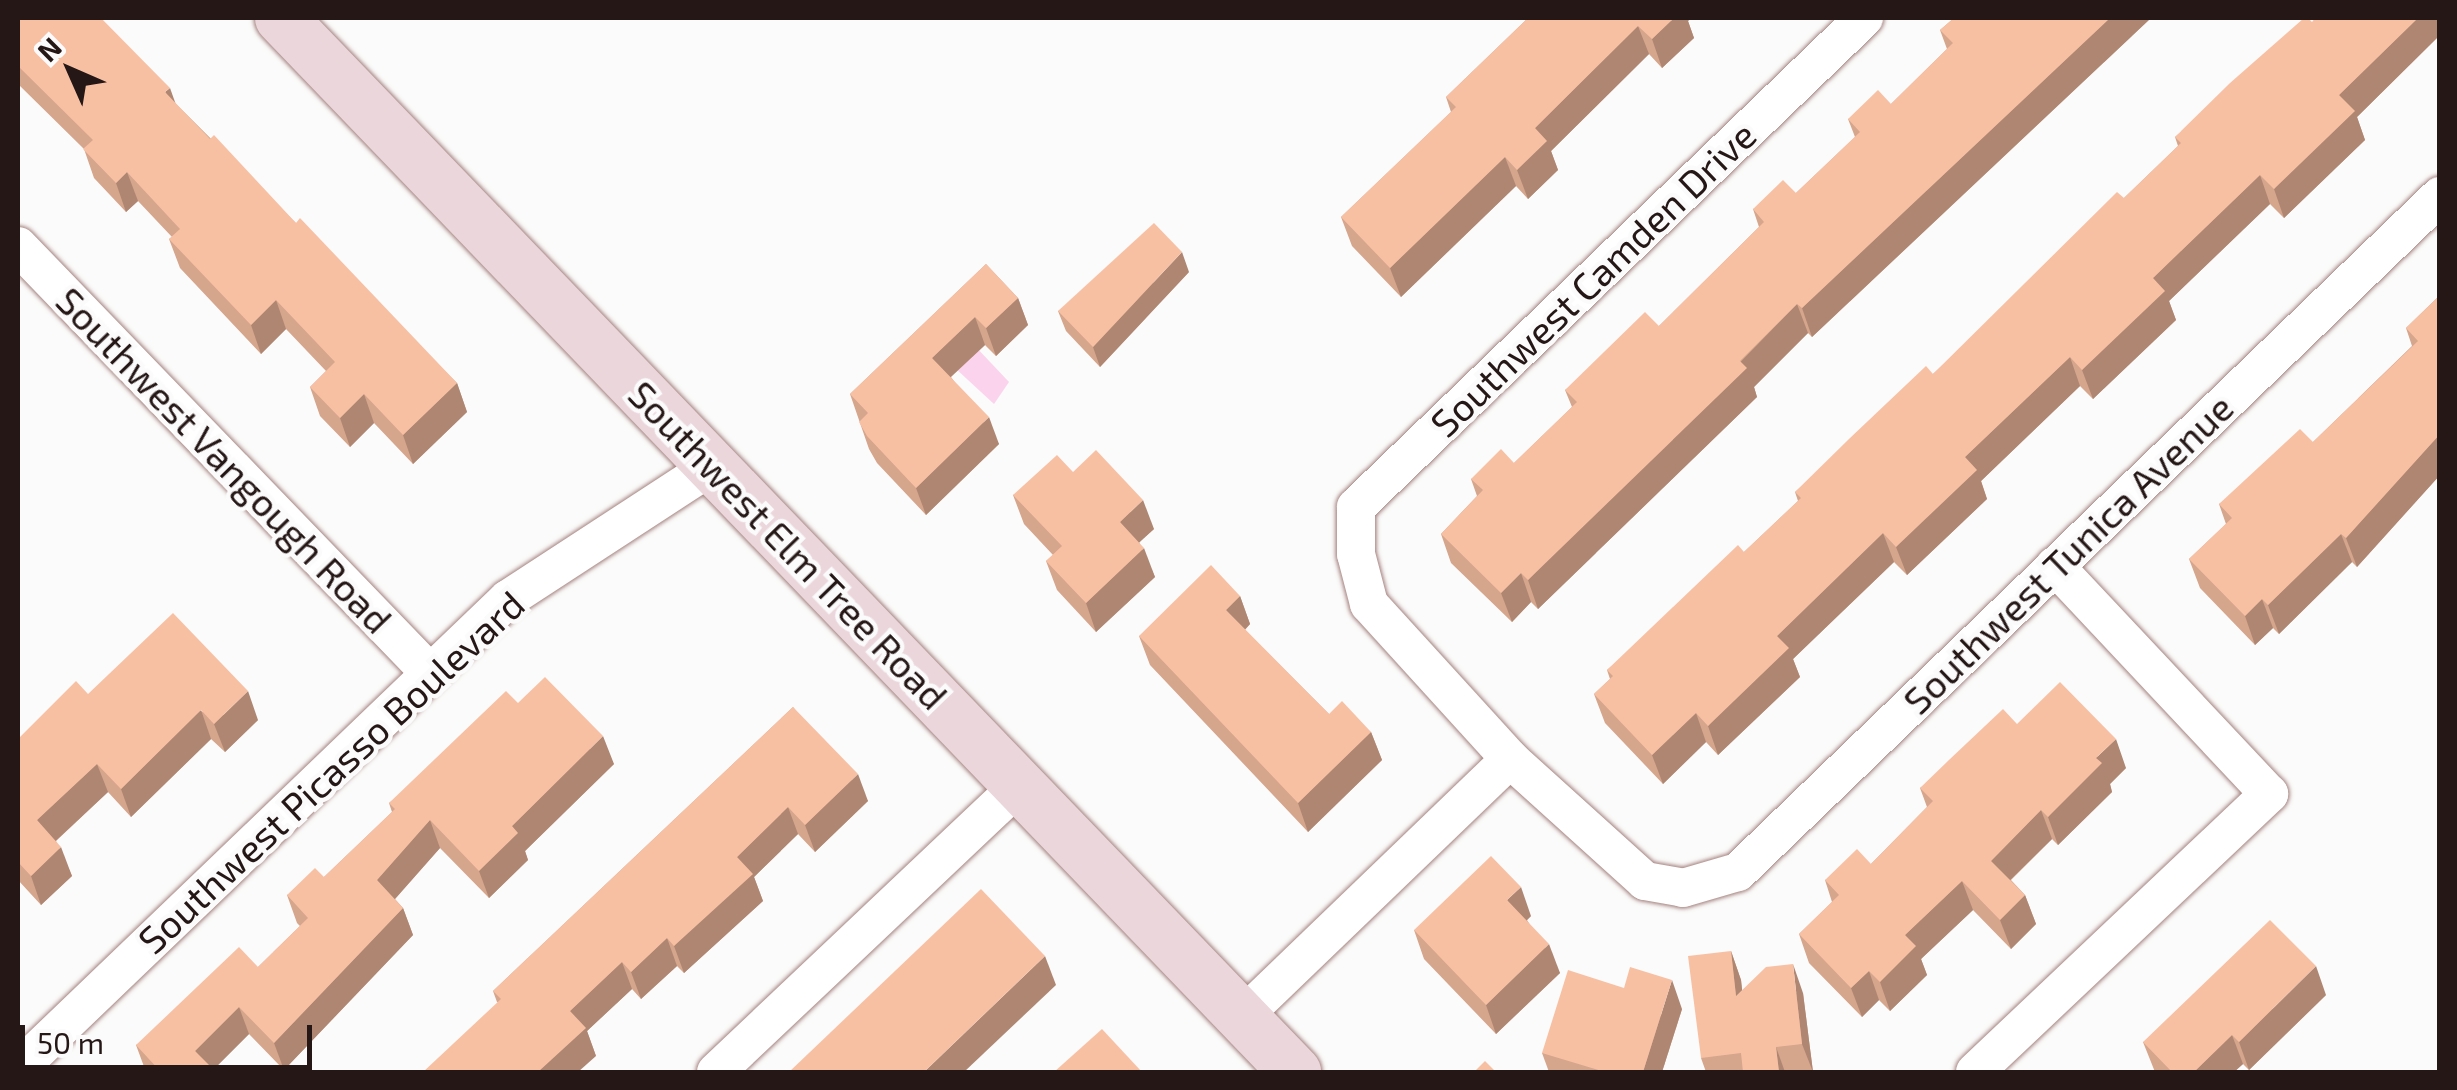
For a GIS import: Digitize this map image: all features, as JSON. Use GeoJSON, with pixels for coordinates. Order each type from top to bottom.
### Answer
{"type":"FeatureCollection","features":[{"type":"Feature","properties":{"kind":"street","name":"Southwest Elm Tree Road"},"geometry":{"type":"LineString","coordinates":[[281,18],[1296,1072]]}},
{"type":"Feature","properties":{"kind":"street","name":"Southwest Camden Drive"},"geometry":{"type":"LineString","coordinates":[[1684,888],[1644,881],[1510,759],[1369,604],[1356,554],[1356,507],[1864,18]]}},
{"type":"Feature","properties":{"kind":"street","name":"Southwest Tunica Avenue"},"geometry":{"type":"LineString","coordinates":[[1684,888],[1738,872],[2440,196]]}},
{"type":"Feature","properties":{"kind":"street","name":"Southwest Vangough Road"},"geometry":{"type":"LineString","coordinates":[[26,272],[430,673]]}},
{"type":"Feature","properties":{"kind":"street","name":"Southwest Picasso Boulevard"},"geometry":{"type":"LineString","coordinates":[[18,1069],[508,599],[712,466]]}},
{"type":"Feature","properties":{"kind":"street"},"geometry":{"type":"LineString","coordinates":[[1975,1072],[2269,794],[2055,566]]}},
{"type":"Feature","properties":{"kind":"street"},"geometry":{"type":"LineString","coordinates":[[1242,1017],[1510,759]]}},
{"type":"Feature","properties":{"kind":"street"},"geometry":{"type":"LineString","coordinates":[[716,1072],[1019,785]]}},
{"type":"Feature","properties":{"kind":"shaded area"},"geometry":{"type":"Polygon","coordinates":[[[974,345],[1009,382],[994,404],[955,368],[974,345]]]}},
{"type":"Feature","properties":{"kind":"building"},"geometry":{"type":"Polygon","coordinates":[[[18,18],[101,18],[170,88],[165,92],[210,139],[214,135],[296,223],[300,218],[457,383],[403,435],[364,394],[340,418],[310,387],[335,362],[276,300],[251,325],[169,239],[180,229],[127,172],[116,183],[83,149],[93,140],[18,66],[18,18]]]}},
{"type":"Feature","properties":{"kind":"building"},"geometry":{"type":"Polygon","coordinates":[[[1528,18],[1674,18],[1652,39],[1638,26],[1535,128],[1547,141],[1517,170],[1505,157],[1390,268],[1341,217],[1456,107],[1446,97],[1528,18]]]}},
{"type":"Feature","properties":{"kind":"building"},"geometry":{"type":"Polygon","coordinates":[[[1954,18],[2110,18],[1802,308],[1797,304],[1740,361],[1747,368],[1528,580],[1521,573],[1501,593],[1441,534],[1483,490],[1471,479],[1501,449],[1514,463],[1577,402],[1565,390],[1645,312],[1659,326],[1764,222],[1753,209],[1783,180],[1796,193],[1860,132],[1848,119],[1878,90],[1891,104],[1953,43],[1940,30],[1954,18]]]}},
{"type":"Feature","properties":{"kind":"building"},"geometry":{"type":"Polygon","coordinates":[[[2304,18],[2312,22],[2315,18],[2418,18],[2339,95],[2355,111],[2274,189],[2260,175],[2153,278],[2165,291],[2082,370],[2070,357],[1965,457],[1977,470],[1896,547],[1883,533],[1777,636],[1789,648],[1708,726],[1696,713],[1652,755],[1594,694],[1613,676],[1607,670],[1738,545],[1744,552],[1801,498],[1795,492],[1926,366],[1933,374],[2117,192],[2124,198],[2181,143],[2175,137],[2304,18]]]}},
{"type":"Feature","properties":{"kind":"building"},"geometry":{"type":"Polygon","coordinates":[[[1154,223],[1182,252],[1093,347],[1058,311],[1154,223]]]}},
{"type":"Feature","properties":{"kind":"building"},"geometry":{"type":"Polygon","coordinates":[[[986,264],[1018,298],[986,328],[975,317],[932,358],[989,417],[916,488],[867,436],[859,422],[868,413],[850,394],[986,264]]]}},
{"type":"Feature","properties":{"kind":"building"},"geometry":{"type":"Polygon","coordinates":[[[2440,295],[2440,434],[2346,538],[2341,534],[2268,605],[2262,599],[2245,616],[2189,559],[2232,518],[2219,504],[2300,429],[2313,442],[2418,341],[2406,328],[2440,295]]]}},
{"type":"Feature","properties":{"kind":"building"},"geometry":{"type":"Polygon","coordinates":[[[1096,450],[1143,500],[1120,522],[1144,548],[1086,603],[1046,561],[1062,546],[1013,495],[1057,455],[1073,472],[1096,450]]]}},
{"type":"Feature","properties":{"kind":"building"},"geometry":{"type":"Polygon","coordinates":[[[1211,565],[1240,596],[1226,610],[1329,714],[1342,701],[1371,732],[1298,803],[1139,636],[1211,565]]]}},
{"type":"Feature","properties":{"kind":"building"},"geometry":{"type":"Polygon","coordinates":[[[173,613],[248,691],[214,724],[201,710],[121,789],[97,764],[37,820],[61,847],[31,876],[18,862],[18,739],[76,681],[88,694],[173,613]]]}},
{"type":"Feature","properties":{"kind":"building"},"geometry":{"type":"Polygon","coordinates":[[[545,677],[603,736],[512,826],[518,833],[479,871],[430,820],[377,880],[403,908],[274,1043],[239,1007],[195,1051],[216,1072],[158,1072],[136,1045],[239,947],[258,967],[308,918],[287,895],[315,868],[324,877],[395,809],[389,803],[506,691],[518,703],[545,677]]]}},
{"type":"Feature","properties":{"kind":"building"},"geometry":{"type":"Polygon","coordinates":[[[2060,682],[2116,739],[2096,758],[2102,763],[2048,817],[2041,810],[1991,861],[2025,895],[2000,920],[1962,881],[1905,935],[1916,946],[1880,982],[1869,971],[1851,988],[1799,934],[1839,895],[1825,880],[1857,849],[1871,864],[1933,801],[1920,788],[1950,759],[2003,709],[2017,724],[2060,682]]]}},
{"type":"Feature","properties":{"kind":"building"},"geometry":{"type":"Polygon","coordinates":[[[793,707],[858,774],[805,825],[788,807],[737,857],[753,874],[674,946],[667,938],[631,972],[622,962],[570,1011],[586,1028],[538,1072],[423,1072],[501,999],[493,991],[793,707]]]}},
{"type":"Feature","properties":{"kind":"building"},"geometry":{"type":"Polygon","coordinates":[[[1491,856],[1521,887],[1507,900],[1549,944],[1486,1005],[1414,930],[1491,856]]]}},
{"type":"Feature","properties":{"kind":"building"},"geometry":{"type":"Polygon","coordinates":[[[981,889],[1045,956],[924,1072],[789,1072],[981,889]]]}},
{"type":"Feature","properties":{"kind":"building"},"geometry":{"type":"Polygon","coordinates":[[[2270,920],[2316,966],[2239,1042],[2232,1035],[2194,1072],[2172,1072],[2143,1042],[2270,920]]]}},
{"type":"Feature","properties":{"kind":"building"},"geometry":{"type":"Polygon","coordinates":[[[1731,951],[1736,996],[1766,967],[1793,964],[1802,1044],[1776,1047],[1779,1072],[1743,1072],[1741,1053],[1701,1058],[1688,956],[1731,951]]]}},
{"type":"Feature","properties":{"kind":"building"},"geometry":{"type":"Polygon","coordinates":[[[1630,967],[1672,980],[1643,1072],[1605,1072],[1542,1053],[1568,970],[1624,988],[1630,967]]]}},
{"type":"Feature","properties":{"kind":"building"},"geometry":{"type":"Polygon","coordinates":[[[1102,1029],[1142,1072],[1054,1072],[1102,1029]]]}},
{"type":"Feature","properties":{"kind":"building"},"geometry":{"type":"Polygon","coordinates":[[[1485,1061],[1496,1072],[1474,1072],[1485,1061]]]}}]}
